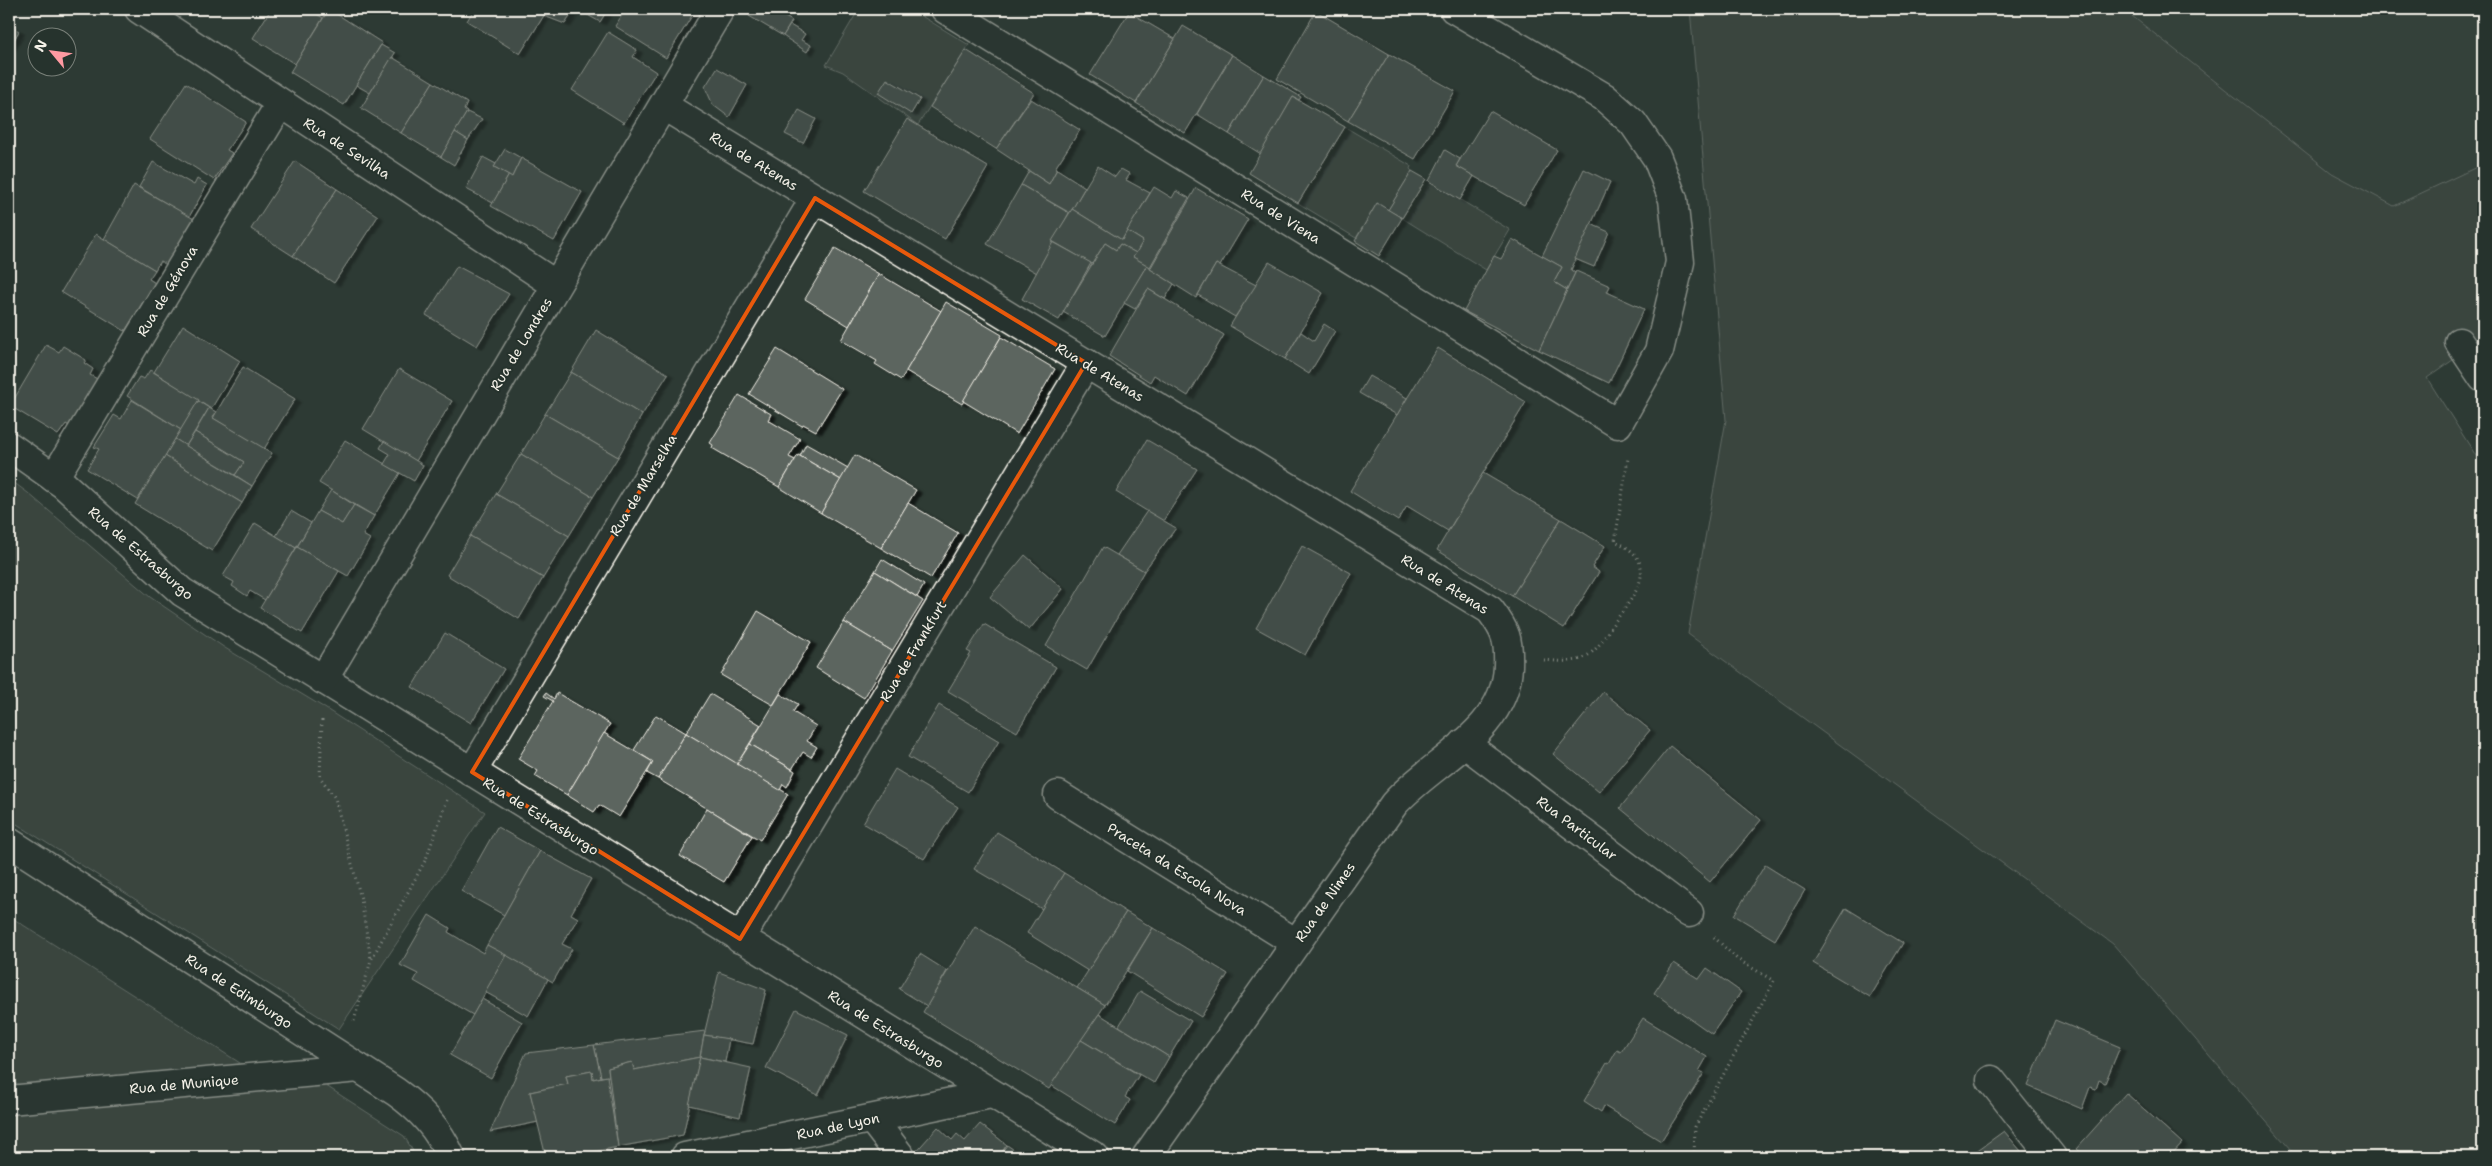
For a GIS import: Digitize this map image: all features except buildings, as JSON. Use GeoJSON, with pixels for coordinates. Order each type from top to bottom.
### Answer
{"type":"FeatureCollection","features":[{"type":"Feature","properties":{"kind":"street","name":"Rua de Sevilha"},"geometry":{"type":"LineString","coordinates":[[139,9],[556,285]]}},
{"type":"Feature","properties":{"kind":"street","name":"Rua de Londres"},"geometry":{"type":"LineString","coordinates":[[323,680],[720,9]]}},
{"type":"Feature","properties":{"kind":"street","name":"Rua de Viena"},"geometry":{"type":"LineString","coordinates":[[945,9],[1618,424]]}},
{"type":"Feature","properties":{"kind":"street"},"geometry":{"type":"LineString","coordinates":[[1454,9],[1599,95],[1633,123],[1657,158],[1673,199],[1680,262],[1659,351],[1618,424]]}},
{"type":"Feature","properties":{"kind":"street","name":"Rua de Génova"},"geometry":{"type":"LineString","coordinates":[[54,478],[280,104]]}},
{"type":"Feature","properties":{"kind":"street","name":"Rua de Atenas"},"geometry":{"type":"LineString","coordinates":[[664,106],[1490,610],[1506,631],[1509,658]]}},
{"type":"Feature","properties":{"kind":"street","name":"Rua de Marselha"},"geometry":{"type":"LineString","coordinates":[[472,772],[815,198]]}},
{"type":"Feature","properties":{"kind":"street"},"geometry":{"type":"LineString","coordinates":[[2471,343],[2483,378]]}},
{"type":"Feature","properties":{"kind":"street","name":"Rua de Frankfurt"},"geometry":{"type":"LineString","coordinates":[[740,939],[1086,363]]}},
{"type":"Feature","properties":{"kind":"street","name":"Rua de Estrasburgo"},"geometry":{"type":"LineString","coordinates":[[9,446],[54,478],[182,592],[1094,1157]]}},
{"type":"Feature","properties":{"kind":"street","name":"Rua de Nimes"},"geometry":{"type":"LineString","coordinates":[[1146,1157],[1394,804],[1410,787],[1464,743],[1486,722],[1499,703],[1508,677],[1509,658]]}},
{"type":"Feature","properties":{"kind":"street","name":"Rua Particular"},"geometry":{"type":"LineString","coordinates":[[1464,743],[1689,913]]}},
{"type":"Feature","properties":{"kind":"street","name":"Praceta da Escola Nova"},"geometry":{"type":"LineString","coordinates":[[1058,795],[1296,943]]}},
{"type":"Feature","properties":{"kind":"street","name":"Rua de Edimburgo"},"geometry":{"type":"LineString","coordinates":[[9,842],[396,1092],[422,1113],[435,1127],[451,1157]]}},
{"type":"Feature","properties":{"kind":"street","name":"Rua de Munique"},"geometry":{"type":"LineString","coordinates":[[9,1100],[359,1068]]}},
{"type":"Feature","properties":{"kind":"street"},"geometry":{"type":"LineString","coordinates":[[1992,1080],[2052,1157]]}},
{"type":"Feature","properties":{"kind":"street","name":"Rua de Lyon"},"geometry":{"type":"LineString","coordinates":[[685,1157],[991,1094]]}},
{"type":"Feature","properties":{"kind":"street"},"geometry":{"type":"LineString","coordinates":[[872,1119],[901,1157]]}},
{"type":"Feature","properties":{"kind":"path"},"geometry":{"type":"LineString","coordinates":[[1509,658],[1581,659],[1593,652],[1638,590],[1641,568],[1637,556],[1629,547],[1615,541],[1628,454],[1618,424]]}},
{"type":"Feature","properties":{"kind":"path"},"geometry":{"type":"LineString","coordinates":[[322,712],[320,777],[335,798],[361,900],[371,960]]}},
{"type":"Feature","properties":{"kind":"path"},"geometry":{"type":"LineString","coordinates":[[352,1027],[371,960],[426,859],[449,794]]}},
{"type":"Feature","properties":{"kind":"path"},"geometry":{"type":"LineString","coordinates":[[1689,913],[1737,959],[1774,981],[1694,1127],[1694,1157]]}},
{"type":"Feature","properties":{"kind":"path"},"geometry":{"type":"LineString","coordinates":[[9,1145],[10,1157]]}},
{"type":"Feature","properties":{"kind":"highlighted area"},"geometry":{"type":"Polygon","coordinates":[[[815,198],[1086,363],[740,939],[472,772],[815,198]]]}},
{"type":"Feature","properties":{"kind":"shaded area"},"geometry":{"type":"Polygon","coordinates":[[[859,9],[910,9],[969,45],[918,125],[843,72],[826,65],[859,9]]]}},
{"type":"Feature","properties":{"kind":"shaded area"},"geometry":{"type":"Polygon","coordinates":[[[1690,9],[2123,9],[2332,173],[2394,206],[2483,164],[2483,339],[2427,378],[2483,467],[2483,1157],[2297,1157],[2113,944],[1688,634],[1726,420],[1690,9]]]}},
{"type":"Feature","properties":{"kind":"shaded area"},"geometry":{"type":"Polygon","coordinates":[[[2123,9],[2483,9],[2483,164],[2394,207],[2332,173],[2123,9]]]}},
{"type":"Feature","properties":{"kind":"shaded area"},"geometry":{"type":"Polygon","coordinates":[[[1345,127],[1411,166],[1410,169],[1412,171],[1388,210],[1377,203],[1356,238],[1298,203],[1345,127]]]}},
{"type":"Feature","properties":{"kind":"shaded area"},"geometry":{"type":"Polygon","coordinates":[[[1426,179],[1510,230],[1486,270],[1402,218],[1426,179]]]}},
{"type":"Feature","properties":{"kind":"shaded area"},"geometry":{"type":"Polygon","coordinates":[[[9,479],[150,597],[225,648],[323,707],[485,812],[339,1029],[9,819],[9,479]]]}},
{"type":"Feature","properties":{"kind":"shaded area"},"geometry":{"type":"Polygon","coordinates":[[[9,916],[262,1077],[306,1073],[404,1136],[413,1151],[380,1157],[9,1157],[9,916]]]}}]}
